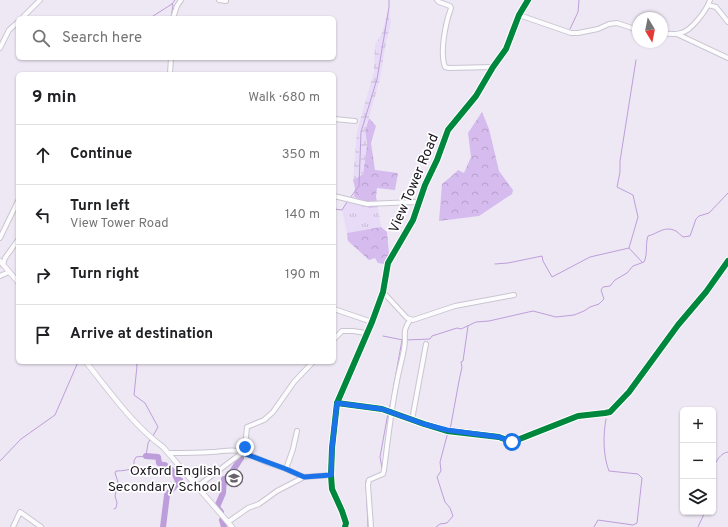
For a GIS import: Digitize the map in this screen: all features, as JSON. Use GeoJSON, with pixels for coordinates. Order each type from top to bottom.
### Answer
{"type":"FeatureCollection","features":[{"type":"Feature","properties":{"kind":"street"},"geometry":{"type":"LineString","coordinates":[[24,16],[40,0]]}},
{"type":"Feature","properties":{"kind":"street"},"geometry":{"type":"LineString","coordinates":[[174,16],[181,0]]}},
{"type":"Feature","properties":{"kind":"street"},"geometry":{"type":"LineString","coordinates":[[219,0],[226,1]]}},
{"type":"Feature","properties":{"kind":"street"},"geometry":{"type":"LineString","coordinates":[[437,0],[450,6],[451,8],[443,52],[443,62],[445,67],[493,67]]}},
{"type":"Feature","properties":{"kind":"street","name":"View Tower Road"},"geometry":{"type":"LineString","coordinates":[[345,527],[346,523],[342,510],[332,489],[331,475],[332,448],[337,403],[372,322],[383,292],[388,263],[413,220],[448,130],[476,96],[493,67],[506,49],[519,15],[528,0]]}},
{"type":"Feature","properties":{"kind":"street"},"geometry":{"type":"LineString","coordinates":[[668,33],[677,34],[687,31],[703,14],[709,2],[716,7],[728,22]]}},
{"type":"Feature","properties":{"kind":"street"},"geometry":{"type":"LineString","coordinates":[[519,15],[571,33],[598,29],[609,24],[617,23],[632,28]]}},
{"type":"Feature","properties":{"kind":"street"},"geometry":{"type":"LineString","coordinates":[[0,48],[9,30],[16,24]]}},
{"type":"Feature","properties":{"kind":"street"},"geometry":{"type":"LineString","coordinates":[[677,34],[728,58]]}},
{"type":"Feature","properties":{"kind":"street"},"geometry":{"type":"LineString","coordinates":[[170,72],[171,60]]}},
{"type":"Feature","properties":{"kind":"street"},"geometry":{"type":"LineString","coordinates":[[336,119],[355,121]]}},
{"type":"Feature","properties":{"kind":"street"},"geometry":{"type":"LineString","coordinates":[[336,197],[367,204],[419,203]]}},
{"type":"Feature","properties":{"kind":"street"},"geometry":{"type":"LineString","coordinates":[[0,238],[16,205]]}},
{"type":"Feature","properties":{"kind":"street"},"geometry":{"type":"LineString","coordinates":[[16,243],[2,263],[16,280]]}},
{"type":"Feature","properties":{"kind":"street"},"geometry":{"type":"LineString","coordinates":[[337,403],[382,409],[412,420],[447,430],[499,437],[512,442],[578,416],[610,412],[629,392],[678,324],[706,292],[728,262]]}},
{"type":"Feature","properties":{"kind":"street"},"geometry":{"type":"LineString","coordinates":[[0,276],[9,272]]}},
{"type":"Feature","properties":{"kind":"street"},"geometry":{"type":"LineString","coordinates":[[383,292],[410,320]]}},
{"type":"Feature","properties":{"kind":"street"},"geometry":{"type":"LineString","coordinates":[[370,527],[368,485],[369,480],[383,474],[396,382],[406,340],[404,330],[410,320],[422,318],[455,306],[514,295]]}},
{"type":"Feature","properties":{"kind":"street"},"geometry":{"type":"LineString","coordinates":[[336,309],[372,322]]}},
{"type":"Feature","properties":{"kind":"street"},"geometry":{"type":"LineString","coordinates":[[336,337],[342,331],[366,333]]}},
{"type":"Feature","properties":{"kind":"street"},"geometry":{"type":"LineString","coordinates":[[412,420],[426,344]]}},
{"type":"Feature","properties":{"kind":"street"},"geometry":{"type":"LineString","coordinates":[[88,364],[112,395],[151,438],[169,453],[232,527]]}},
{"type":"Feature","properties":{"kind":"street"},"geometry":{"type":"LineString","coordinates":[[198,486],[243,452],[247,427],[264,420],[273,412],[294,382],[311,364]]}},
{"type":"Feature","properties":{"kind":"street"},"geometry":{"type":"LineString","coordinates":[[286,469],[297,431]]}},
{"type":"Feature","properties":{"kind":"street"},"geometry":{"type":"LineString","coordinates":[[169,453],[233,450],[243,452],[304,477]]}},
{"type":"Feature","properties":{"kind":"street"},"geometry":{"type":"LineString","coordinates":[[228,522],[248,508],[259,504],[277,491],[304,477],[331,475]]}},
{"type":"Feature","properties":{"kind":"street"},"geometry":{"type":"LineString","coordinates":[[13,527],[20,512],[41,527]]}},
{"type":"Feature","properties":{"kind":"green space"},"geometry":{"type":"Polygon","coordinates":[[[389,7],[391,23],[386,42],[380,79],[365,131],[367,144],[363,174],[353,180],[357,131],[374,72],[375,45],[382,33],[389,7]]]}},
{"type":"Feature","properties":{"kind":"green space"},"geometry":{"type":"Polygon","coordinates":[[[482,112],[489,129],[499,171],[513,190],[512,194],[479,216],[439,221],[442,184],[458,170],[464,173],[471,157],[468,133],[482,112]]]}},
{"type":"Feature","properties":{"kind":"green space"},"geometry":{"type":"Polygon","coordinates":[[[369,118],[376,126],[371,143],[375,170],[398,173],[395,190],[377,188],[376,197],[378,207],[369,208],[354,196],[355,188],[353,180],[363,174],[367,144],[365,131],[369,118]]]}},
{"type":"Feature","properties":{"kind":"green space"},"geometry":{"type":"Polygon","coordinates":[[[354,196],[369,208],[378,207],[381,227],[347,233],[342,210],[348,199],[354,196]]]}},
{"type":"Feature","properties":{"kind":"green space"},"geometry":{"type":"Polygon","coordinates":[[[381,227],[387,232],[390,265],[378,263],[375,258],[369,260],[348,241],[347,233],[381,227]]]}},
{"type":"Feature","properties":{"kind":"waterway"},"geometry":{"type":"LineString","coordinates":[[153,16],[172,4],[175,0]]}},
{"type":"Feature","properties":{"kind":"waterway"},"geometry":{"type":"LineString","coordinates":[[350,198],[359,186],[361,132],[377,79],[389,0]]}},
{"type":"Feature","properties":{"kind":"waterway"},"geometry":{"type":"LineString","coordinates":[[570,29],[578,12],[579,0]]}},
{"type":"Feature","properties":{"kind":"waterway"},"geometry":{"type":"LineString","coordinates":[[171,16],[172,4]]}},
{"type":"Feature","properties":{"kind":"waterway"},"geometry":{"type":"LineString","coordinates":[[168,72],[169,60]]}},
{"type":"Feature","properties":{"kind":"waterway"},"geometry":{"type":"LineString","coordinates":[[629,248],[638,217],[633,195],[617,187],[636,60]]}},
{"type":"Feature","properties":{"kind":"waterway"},"geometry":{"type":"LineString","coordinates":[[406,340],[430,339],[432,336],[457,328],[461,329],[476,322],[489,321],[533,311],[556,317],[574,315],[584,311],[599,304],[604,299],[601,290],[603,287],[610,286],[615,280],[627,273],[633,266],[644,262],[648,236],[665,229],[672,229],[683,237],[690,236],[696,219],[699,216],[709,213],[728,193]]}},
{"type":"Feature","properties":{"kind":"waterway"},"geometry":{"type":"LineString","coordinates":[[336,209],[342,210],[347,202]]}},
{"type":"Feature","properties":{"kind":"waterway"},"geometry":{"type":"LineString","coordinates":[[495,264],[542,256],[543,261],[552,277],[590,257],[629,248],[642,262]]}},
{"type":"Feature","properties":{"kind":"waterway"},"geometry":{"type":"LineString","coordinates":[[450,430],[468,326]]}},
{"type":"Feature","properties":{"kind":"waterway"},"geometry":{"type":"LineString","coordinates":[[383,336],[403,340]]}},
{"type":"Feature","properties":{"kind":"waterway"},"geometry":{"type":"LineString","coordinates":[[393,390],[402,340]]}},
{"type":"Feature","properties":{"kind":"waterway"},"geometry":{"type":"LineString","coordinates":[[0,461],[21,439],[55,415],[77,364]]}},
{"type":"Feature","properties":{"kind":"waterway"},"geometry":{"type":"LineString","coordinates":[[136,364],[134,395],[145,403],[158,427],[153,436]]}},
{"type":"Feature","properties":{"kind":"waterway"},"geometry":{"type":"LineString","coordinates":[[389,410],[391,401]]}},
{"type":"Feature","properties":{"kind":"waterway"},"geometry":{"type":"LineString","coordinates":[[382,468],[380,457],[388,413]]}},
{"type":"Feature","properties":{"kind":"waterway"},"geometry":{"type":"LineString","coordinates":[[594,527],[598,520],[633,525],[637,523],[642,478],[638,474],[609,471],[604,445],[606,419]]}},
{"type":"Feature","properties":{"kind":"waterway"},"geometry":{"type":"LineString","coordinates":[[436,527],[440,524],[447,523],[453,516],[450,508],[445,502],[437,477],[441,471],[440,462],[448,432]]}},
{"type":"Feature","properties":{"kind":"waterway"},"geometry":{"type":"LineString","coordinates":[[114,509],[116,508],[117,503],[115,496],[118,482],[115,473],[116,471],[134,468],[134,461],[136,457],[146,456],[148,443],[151,438]]}},
{"type":"Feature","properties":{"kind":"waterway"},"geometry":{"type":"LineString","coordinates":[[716,462],[721,456],[728,452]]}},
{"type":"Feature","properties":{"kind":"waterway"},"geometry":{"type":"LineString","coordinates":[[146,456],[158,457],[159,463],[165,465],[174,472],[177,479],[180,480],[167,495],[163,527]]}},
{"type":"Feature","properties":{"kind":"waterway"},"geometry":{"type":"LineString","coordinates":[[221,512],[217,507],[223,493],[224,479],[228,478],[241,458]]}},
{"type":"Feature","properties":{"kind":"waterway"},"geometry":{"type":"LineString","coordinates":[[366,481],[368,527]]}},
{"type":"Feature","properties":{"kind":"waterway"},"geometry":{"type":"LineString","coordinates":[[698,527],[704,515]]}},
{"type":"Feature","properties":{"kind":"waterway"},"geometry":{"type":"LineString","coordinates":[[222,520],[224,527]]}},
{"type":"Feature","properties":{"kind":"cycle path"},"geometry":{"type":"LineString","coordinates":[[345,527],[346,523],[342,511],[332,489],[331,475],[332,448],[337,403],[372,322],[383,292],[388,263],[413,220],[425,185],[437,160],[448,130],[476,96],[493,67],[506,49],[519,15],[528,0]]}},
{"type":"Feature","properties":{"kind":"cycle path"},"geometry":{"type":"LineString","coordinates":[[337,403],[382,409],[447,431],[499,437],[512,442],[578,416],[610,412],[629,392],[678,325],[706,292],[728,261]]}},
{"type":"Feature","properties":{"kind":"place","name":"Oxford English Secondary School"},"geometry":{"type":"Point","coordinates":[234,478]}},
{"type":"Feature","properties":{"kind":"route"},"geometry":{"type":"LineString","coordinates":[[245,447],[243,453],[300,474],[304,477],[331,475],[332,448],[337,403],[382,409],[424,424],[447,430],[499,437],[512,442]]}}]}
